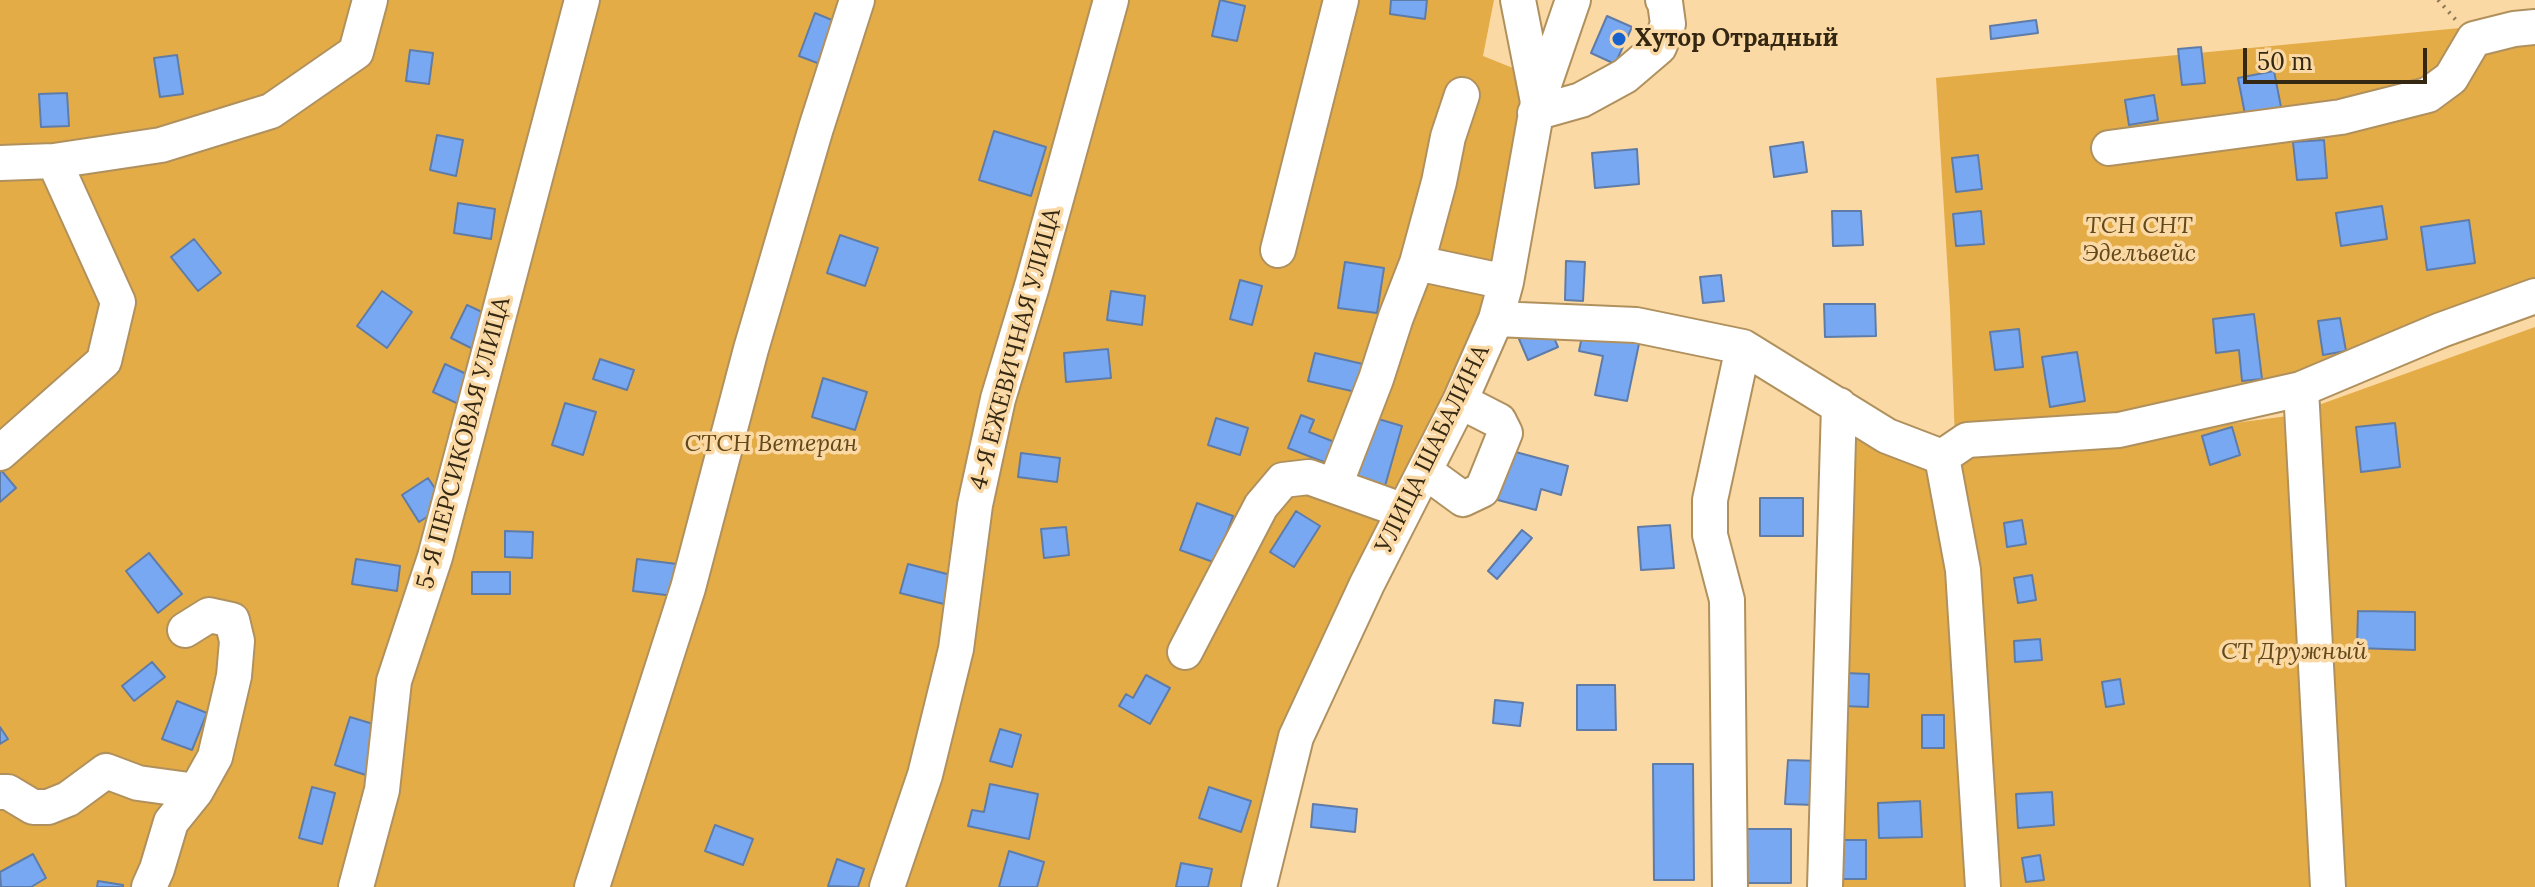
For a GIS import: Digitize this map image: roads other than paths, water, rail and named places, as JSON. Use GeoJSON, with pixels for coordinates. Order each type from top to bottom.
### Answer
{"type":"FeatureCollection","features":[{"type":"Feature","properties":{"kind":"street"},"geometry":{"type":"LineString","coordinates":[[0,163],[54,161],[161,145],[271,111],[356,52],[370,0]]}},
{"type":"Feature","properties":{"kind":"street","name":"5-Я ПЕРСИКОВАЯ УЛИЦА"},"geometry":{"type":"LineString","coordinates":[[356,887],[382,790],[394,681],[435,557],[582,0]]}},
{"type":"Feature","properties":{"kind":"street"},"geometry":{"type":"LineString","coordinates":[[592,887],[688,588],[755,334],[857,0]]}},
{"type":"Feature","properties":{"kind":"street","name":"4-Я ЕЖЕВИЧНАЯ УЛИЦА"},"geometry":{"type":"LineString","coordinates":[[887,887],[925,775],[956,649],[975,505],[998,399],[1111,0]]}},
{"type":"Feature","properties":{"kind":"street"},"geometry":{"type":"LineString","coordinates":[[1278,250],[1341,0]]}},
{"type":"Feature","properties":{"kind":"street"},"geometry":{"type":"LineString","coordinates":[[1518,0],[1536,108],[1581,100],[1625,76],[1659,47],[1668,24],[1663,0]]}},
{"type":"Feature","properties":{"kind":"street","name":"УЛИЦА ШАБАЛИНА"},"geometry":{"type":"LineString","coordinates":[[1259,887],[1296,737],[1367,584],[1460,401],[1496,319],[1506,282],[1536,108],[1573,0]]}},
{"type":"Feature","properties":{"kind":"street"},"geometry":{"type":"LineString","coordinates":[[2109,148],[2341,117],[2428,95],[2451,78],[2474,39],[2535,27]]}},
{"type":"Feature","properties":{"kind":"street"},"geometry":{"type":"LineString","coordinates":[[1335,485],[1417,263],[1448,137],[1462,95]]}},
{"type":"Feature","properties":{"kind":"street"},"geometry":{"type":"LineString","coordinates":[[0,453],[104,361],[118,302],[54,161]]}},
{"type":"Feature","properties":{"kind":"street"},"geometry":{"type":"LineString","coordinates":[[1417,263],[1506,282]]}},
{"type":"Feature","properties":{"kind":"street"},"geometry":{"type":"LineString","coordinates":[[1496,319],[1636,325],[1743,347],[1887,436],[1954,449],[2119,430],[2301,389],[2441,330],[2535,296]]}},
{"type":"Feature","properties":{"kind":"street"},"geometry":{"type":"LineString","coordinates":[[1730,887],[1727,600],[1710,535],[1710,500],[1743,347]]}},
{"type":"Feature","properties":{"kind":"street"},"geometry":{"type":"LineString","coordinates":[[2301,389],[2328,887]]}},
{"type":"Feature","properties":{"kind":"street"},"geometry":{"type":"LineString","coordinates":[[1426,472],[1463,499],[1482,490],[1505,433],[1499,421],[1460,401]]}},
{"type":"Feature","properties":{"kind":"street"},"geometry":{"type":"LineString","coordinates":[[1825,887],[1839,405]]}},
{"type":"Feature","properties":{"kind":"street"},"geometry":{"type":"LineString","coordinates":[[1954,449],[1983,887]]}},
{"type":"Feature","properties":{"kind":"street"},"geometry":{"type":"LineString","coordinates":[[1185,652],[1261,506],[1283,480],[1309,477],[1404,511]]}},
{"type":"Feature","properties":{"kind":"street"},"geometry":{"type":"LineString","coordinates":[[149,887],[171,822],[196,791],[215,757],[234,676],[237,641],[232,620],[209,615],[185,630]]}},
{"type":"Feature","properties":{"kind":"street"},"geometry":{"type":"LineString","coordinates":[[0,792],[8,792],[33,807],[48,807],[68,799],[106,771],[138,783],[196,791]]}},
{"type":"Feature","properties":{"kind":"place","name":"Хутор Отрадный"},"geometry":{"type":"Point","coordinates":[1619,39]}},
{"type":"Feature","properties":{"kind":"park label","name":"ТСН СНТ Эдельвейс"},"geometry":{"type":"Point","coordinates":[2139,240]}},
{"type":"Feature","properties":{"kind":"park label","name":"СТСН Ветеран"},"geometry":{"type":"Point","coordinates":[771,444]}},
{"type":"Feature","properties":{"kind":"park label","name":"СТ Дружный"},"geometry":{"type":"Point","coordinates":[2294,652]}}]}
